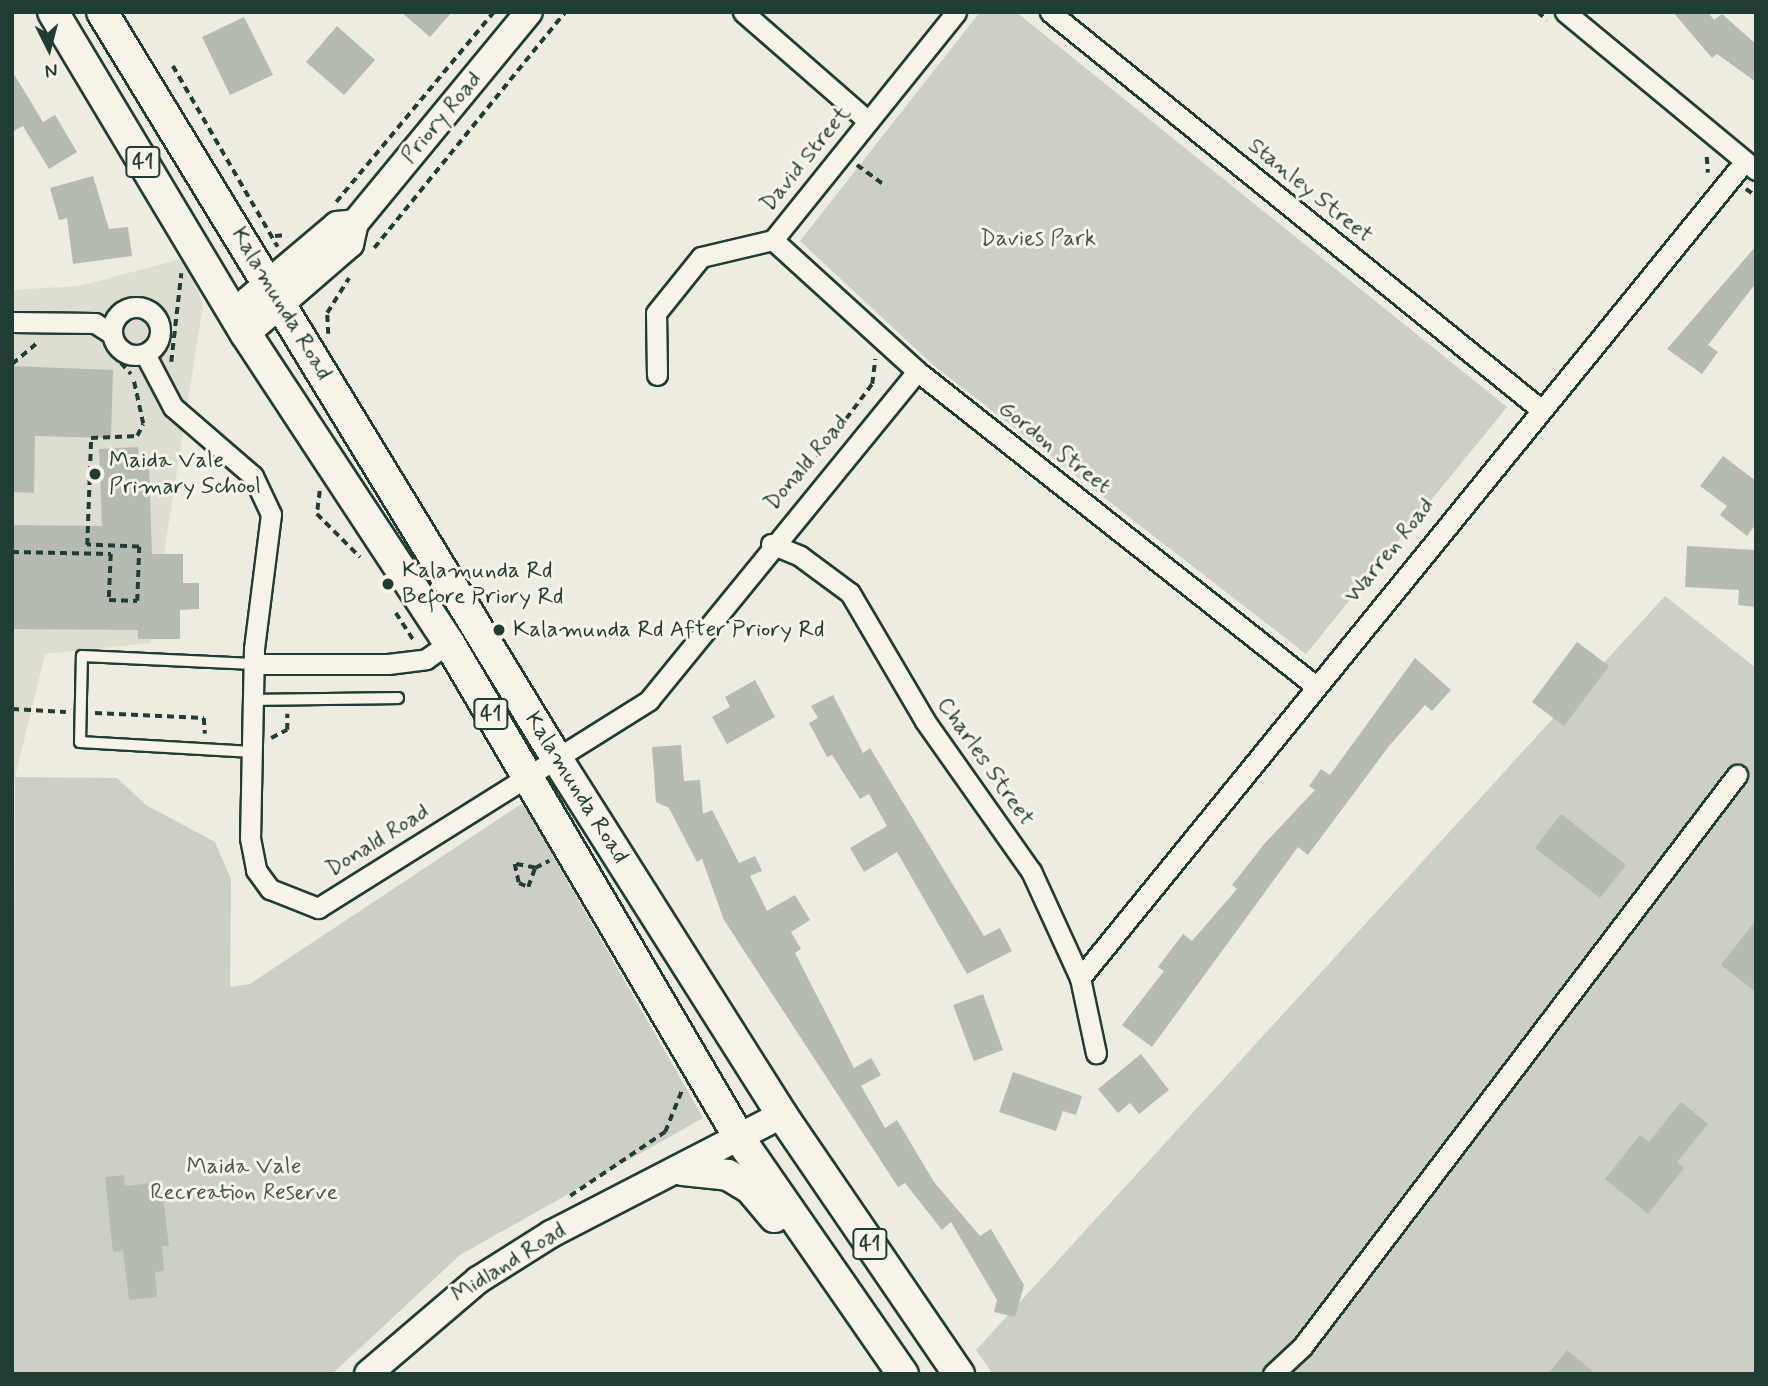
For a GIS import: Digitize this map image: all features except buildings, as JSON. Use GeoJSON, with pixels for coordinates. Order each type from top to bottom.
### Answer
{"type":"FeatureCollection","features":[{"type":"Feature","properties":{"kind":"main road","name":"Kalamunda Road"},"geometry":{"type":"LineString","coordinates":[[53,12],[240,323],[449,643],[737,1132],[870,1329],[904,1374]]}},
{"type":"Feature","properties":{"kind":"main road","name":"Kalamunda Road"},"geometry":{"type":"LineString","coordinates":[[102,12],[557,759],[778,1107],[959,1374]]}},
{"type":"Feature","properties":{"kind":"main road","name":"Priory Road"},"geometry":{"type":"LineString","coordinates":[[240,323],[350,244],[355,223],[529,12]]}},
{"type":"Feature","properties":{"kind":"main road","name":"Midland Road"},"geometry":{"type":"LineString","coordinates":[[368,1374],[478,1280],[674,1172],[678,1158],[737,1132],[778,1107]]}},
{"type":"Feature","properties":{"kind":"main road"},"geometry":{"type":"LineString","coordinates":[[674,1172],[707,1169],[750,1188],[870,1329]]}},
{"type":"Feature","properties":{"kind":"street"},"geometry":{"type":"LineString","coordinates":[[743,12],[869,121]]}},
{"type":"Feature","properties":{"kind":"street","name":"David Street"},"geometry":{"type":"LineString","coordinates":[[657,375],[656,313],[701,257],[773,240],[956,12]]}},
{"type":"Feature","properties":{"kind":"street","name":"Stanley Street"},"geometry":{"type":"LineString","coordinates":[[1050,12],[1539,408]]}},
{"type":"Feature","properties":{"kind":"street"},"geometry":{"type":"LineString","coordinates":[[1561,21],[1750,165]]}},
{"type":"Feature","properties":{"kind":"street","name":"Warren Road"},"geometry":{"type":"LineString","coordinates":[[1080,978],[1314,684],[1539,408],[1719,192],[1750,165]]}},
{"type":"Feature","properties":{"kind":"street","name":"Gordon Street"},"geometry":{"type":"LineString","coordinates":[[773,240],[916,371],[1314,684]]}},
{"type":"Feature","properties":{"kind":"street"},"geometry":{"type":"LineString","coordinates":[[12,322],[95,323],[109,342],[124,352],[145,354],[161,333],[149,310],[123,311],[109,342]]}},
{"type":"Feature","properties":{"kind":"street","name":"Donald Road"},"geometry":{"type":"LineString","coordinates":[[145,354],[142,376],[191,426],[253,476],[271,514],[254,664],[252,744],[256,870],[291,902],[317,908],[649,700],[771,544],[916,371]]}},
{"type":"Feature","properties":{"kind":"street","name":"Charles Street"},"geometry":{"type":"LineString","coordinates":[[771,544],[800,556],[850,593],[925,721],[1031,871],[1080,978],[1096,1054]]}},
{"type":"Feature","properties":{"kind":"street"},"geometry":{"type":"LineString","coordinates":[[254,664],[387,664],[426,659],[449,643]]}},
{"type":"Feature","properties":{"kind":"street"},"geometry":{"type":"LineString","coordinates":[[1273,1374],[1302,1347],[1737,775]]}},
{"type":"Feature","properties":{"kind":"lane"},"geometry":{"type":"LineString","coordinates":[[252,744],[80,742],[80,712],[82,656],[254,664]]}},
{"type":"Feature","properties":{"kind":"lane"},"geometry":{"type":"LineString","coordinates":[[253,700],[397,698]]}},
{"type":"Feature","properties":{"kind":"path"},"geometry":{"type":"LineString","coordinates":[[326,213],[494,12]]}},
{"type":"Feature","properties":{"kind":"path"},"geometry":{"type":"LineString","coordinates":[[371,252],[565,12]]}},
{"type":"Feature","properties":{"kind":"path"},"geometry":{"type":"LineString","coordinates":[[1538,12],[1561,21]]}},
{"type":"Feature","properties":{"kind":"path"},"geometry":{"type":"LineString","coordinates":[[173,66],[265,219]]}},
{"type":"Feature","properties":{"kind":"path"},"geometry":{"type":"LineString","coordinates":[[1696,147],[1710,163],[1703,181],[1727,197],[1747,189],[1756,195]]}},
{"type":"Feature","properties":{"kind":"path"},"geometry":{"type":"LineString","coordinates":[[275,236],[297,235]]}},
{"type":"Feature","properties":{"kind":"path"},"geometry":{"type":"LineString","coordinates":[[142,376],[172,359],[176,282],[192,264]]}},
{"type":"Feature","properties":{"kind":"path"},"geometry":{"type":"LineString","coordinates":[[335,348],[327,313],[353,273]]}},
{"type":"Feature","properties":{"kind":"path"},"geometry":{"type":"LineString","coordinates":[[807,471],[876,375],[874,353],[860,333],[867,326]]}},
{"type":"Feature","properties":{"kind":"path"},"geometry":{"type":"LineString","coordinates":[[12,364],[43,338]]}},
{"type":"Feature","properties":{"kind":"path"},"geometry":{"type":"LineString","coordinates":[[12,552],[111,554],[109,600],[137,601],[139,547],[87,545],[91,438],[137,436],[143,424],[142,376],[109,342]]}},
{"type":"Feature","properties":{"kind":"path"},"geometry":{"type":"LineString","coordinates":[[324,486],[315,500],[317,514],[362,560]]}},
{"type":"Feature","properties":{"kind":"path"},"geometry":{"type":"LineString","coordinates":[[391,605],[418,647]]}},
{"type":"Feature","properties":{"kind":"path"},"geometry":{"type":"LineString","coordinates":[[12,709],[204,718],[205,738],[252,744],[274,738],[287,730],[287,699]]}},
{"type":"Feature","properties":{"kind":"path"},"geometry":{"type":"LineString","coordinates":[[545,851],[558,871]]}},
{"type":"Feature","properties":{"kind":"path"},"geometry":{"type":"LineString","coordinates":[[536,868],[515,864],[519,883],[527,887],[536,868],[551,860]]}},
{"type":"Feature","properties":{"kind":"path"},"geometry":{"type":"LineString","coordinates":[[561,1202],[665,1132],[686,1081]]}},
{"type":"Feature","properties":{"kind":"shaded area","name":"Maida Vale Primary School"},"geometry":{"type":"Polygon","coordinates":[[[185,258],[203,305],[150,643],[45,654],[12,790],[12,290],[79,286],[185,258]]]}},
{"type":"Feature","properties":{"kind":"green space","name":"Davies Park"},"geometry":{"type":"Polygon","coordinates":[[[980,12],[1016,12],[1507,407],[1306,654],[933,365],[800,241],[980,12]]]}},
{"type":"Feature","properties":{"kind":"green space"},"geometry":{"type":"Polygon","coordinates":[[[1665,596],[1756,668],[1756,1374],[993,1374],[976,1350],[1665,596]]]}},
{"type":"Feature","properties":{"kind":"green space","name":"Maida Vale Recreation Reserve"},"geometry":{"type":"Polygon","coordinates":[[[15,777],[117,778],[146,805],[215,842],[231,879],[230,987],[250,984],[523,803],[703,1118],[460,1255],[332,1374],[12,1374],[15,777]]]}},
{"type":"Feature","properties":{"kind":"place","name":"Maida Vale Primary School"},"geometry":{"type":"Point","coordinates":[95,474]}},
{"type":"Feature","properties":{"kind":"place","name":"Kalamunda Rd Before Priory Rd"},"geometry":{"type":"Point","coordinates":[388,584]}},
{"type":"Feature","properties":{"kind":"place","name":"Kalamunda Rd After Priory Rd"},"geometry":{"type":"Point","coordinates":[499,630]}}]}
